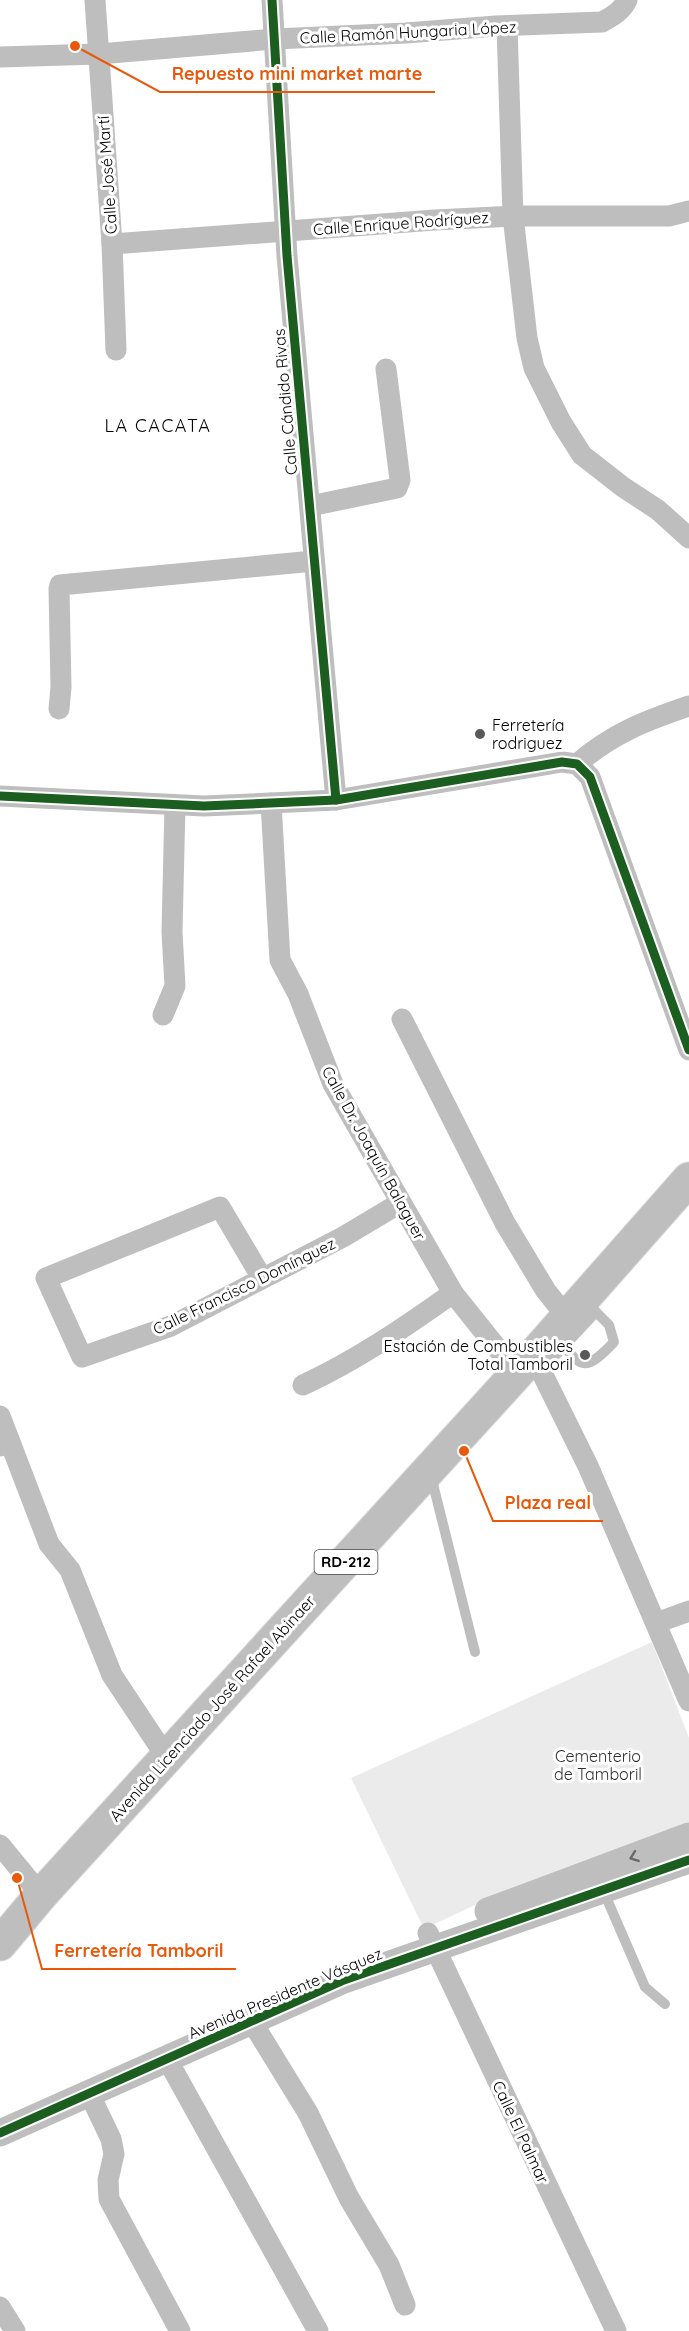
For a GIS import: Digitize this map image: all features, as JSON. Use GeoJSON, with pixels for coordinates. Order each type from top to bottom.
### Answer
{"type":"FeatureCollection","features":[{"type":"Feature","properties":{"kind":"main road","name":"Avenida Licenciado José Rafael Abinaer"},"geometry":{"type":"LineString","coordinates":[[0,1944],[41,1895],[430,1469],[573,1321],[689,1179]]}},
{"type":"Feature","properties":{"kind":"street","name":"Calle José Martí"},"geometry":{"type":"LineString","coordinates":[[95,0],[112,244],[116,350]]}},
{"type":"Feature","properties":{"kind":"street","name":"Calle Cándido Rivas"},"geometry":{"type":"LineString","coordinates":[[272,0],[286,231],[336,801]]}},
{"type":"Feature","properties":{"kind":"street","name":"Calle Ramón Hungaria López"},"geometry":{"type":"LineString","coordinates":[[0,57],[99,54],[275,39],[602,22],[615,16],[627,0]]}},
{"type":"Feature","properties":{"kind":"street"},"geometry":{"type":"LineString","coordinates":[[507,26],[513,216],[527,338],[534,368],[561,422],[582,455],[657,510],[689,538]]}},
{"type":"Feature","properties":{"kind":"street","name":"Calle Enrique Rodríguez"},"geometry":{"type":"LineString","coordinates":[[112,244],[513,216],[658,216],[689,211]]}},
{"type":"Feature","properties":{"kind":"street"},"geometry":{"type":"LineString","coordinates":[[309,506],[397,488],[400,480],[386,369]]}},
{"type":"Feature","properties":{"kind":"street"},"geometry":{"type":"LineString","coordinates":[[59,710],[61,687],[58,589],[60,585],[314,561]]}},
{"type":"Feature","properties":{"kind":"street"},"geometry":{"type":"LineString","coordinates":[[578,764],[600,745],[626,731],[689,706]]}},
{"type":"Feature","properties":{"kind":"street"},"geometry":{"type":"LineString","coordinates":[[0,796],[204,806],[336,801],[562,762],[578,764],[590,777],[689,1050]]}},
{"type":"Feature","properties":{"kind":"street","name":"Calle Dr. Joaquín Balaguer"},"geometry":{"type":"LineString","coordinates":[[271,803],[280,960],[298,994],[333,1084],[453,1293],[530,1367],[588,1466],[689,1701]]}},
{"type":"Feature","properties":{"kind":"street"},"geometry":{"type":"LineString","coordinates":[[163,1015],[175,986],[172,932],[175,805]]}},
{"type":"Feature","properties":{"kind":"street"},"geometry":{"type":"LineString","coordinates":[[402,1019],[505,1223],[546,1291],[573,1321]]}},
{"type":"Feature","properties":{"kind":"street","name":"Calle Francisco Domínguez"},"geometry":{"type":"LineString","coordinates":[[262,1278],[220,1207],[46,1278],[82,1357],[171,1326],[343,1237],[400,1203]]}},
{"type":"Feature","properties":{"kind":"street"},"geometry":{"type":"LineString","coordinates":[[303,1385],[369,1350],[453,1293]]}},
{"type":"Feature","properties":{"kind":"street"},"geometry":{"type":"LineString","coordinates":[[0,1416],[5,1444],[50,1544],[70,1570],[112,1675],[167,1758]]}},
{"type":"Feature","properties":{"kind":"street"},"geometry":{"type":"LineString","coordinates":[[656,1623],[689,1611]]}},
{"type":"Feature","properties":{"kind":"street","name":"Avenida Presidente Vásquez"},"geometry":{"type":"LineString","coordinates":[[0,2133],[431,1941],[689,1836]]}},
{"type":"Feature","properties":{"kind":"street"},"geometry":{"type":"LineString","coordinates":[[0,1845],[41,1895]]}},
{"type":"Feature","properties":{"kind":"street","name":"Avenida Presidente Vásquez"},"geometry":{"type":"LineString","coordinates":[[431,1941],[603,1890],[689,1860]]}},
{"type":"Feature","properties":{"kind":"street","name":"Calle El Palmar"},"geometry":{"type":"LineString","coordinates":[[431,1941],[616,2331]]}},
{"type":"Feature","properties":{"kind":"street"},"geometry":{"type":"LineString","coordinates":[[252,2022],[308,2113],[350,2198],[389,2265],[405,2305]]}},
{"type":"Feature","properties":{"kind":"street"},"geometry":{"type":"LineString","coordinates":[[167,2059],[318,2331]]}},
{"type":"Feature","properties":{"kind":"street"},"geometry":{"type":"LineString","coordinates":[[89,2093],[111,2139],[114,2154],[108,2180],[109,2199],[180,2331]]}},
{"type":"Feature","properties":{"kind":"street"},"geometry":{"type":"LineString","coordinates":[[0,2307],[15,2331]]}},
{"type":"Feature","properties":{"kind":"lane"},"geometry":{"type":"LineString","coordinates":[[430,1469],[475,1652]]}},
{"type":"Feature","properties":{"kind":"lane"},"geometry":{"type":"LineString","coordinates":[[603,1890],[645,1987],[665,2004]]}},
{"type":"Feature","properties":{"kind":"green space","name":"Cementerio de Tamboril"},"geometry":{"type":"Polygon","coordinates":[[[652,1642],[689,1738],[689,1830],[475,1905],[424,1929],[351,1778],[652,1642]]]}},
{"type":"Feature","properties":{"kind":"cycle path"},"geometry":{"type":"LineString","coordinates":[[272,0],[287,256],[336,800]]}},
{"type":"Feature","properties":{"kind":"cycle path"},"geometry":{"type":"LineString","coordinates":[[0,796],[204,806],[336,800],[562,762],[577,764],[590,777],[689,1050]]}},
{"type":"Feature","properties":{"kind":"cycle path"},"geometry":{"type":"LineString","coordinates":[[0,2133],[344,1980],[689,1860]]}},
{"type":"Feature","properties":{"kind":"place","name":"Repuesto mini market marte"},"geometry":{"type":"Point","coordinates":[75,46]}},
{"type":"Feature","properties":{"kind":"place","name":"Ferretería rodriguez"},"geometry":{"type":"Point","coordinates":[480,734]}},
{"type":"Feature","properties":{"kind":"place","name":"Estación de Combustibles Total Tamboril"},"geometry":{"type":"Point","coordinates":[585,1355]}},
{"type":"Feature","properties":{"kind":"place","name":"Plaza real"},"geometry":{"type":"Point","coordinates":[464,1451]}},
{"type":"Feature","properties":{"kind":"place","name":"Ferretería Tamboril"},"geometry":{"type":"Point","coordinates":[17,1878]}},
{"type":"Feature","properties":{"kind":"district","name":"LA CACATA"},"geometry":{"type":"Point","coordinates":[158,426]}}]}
